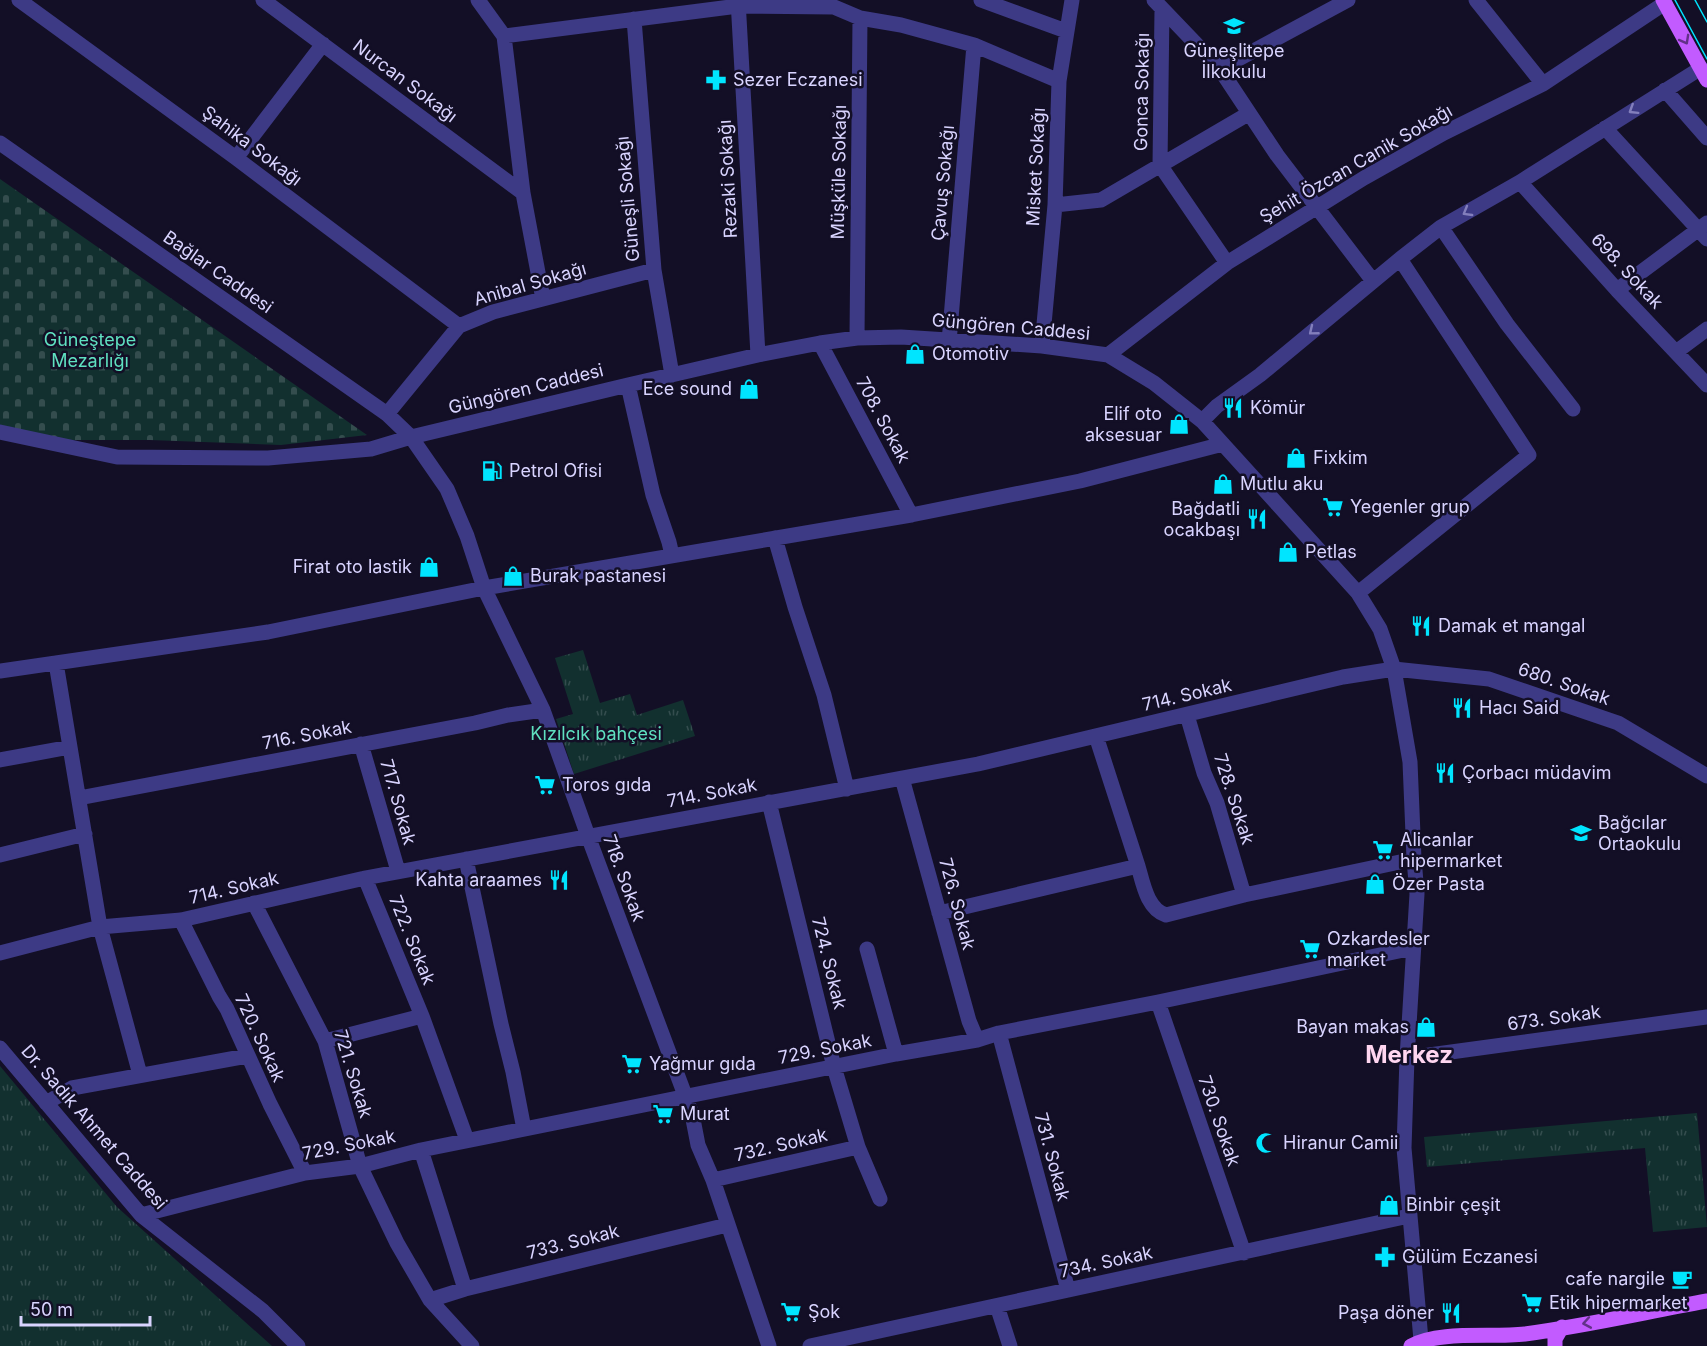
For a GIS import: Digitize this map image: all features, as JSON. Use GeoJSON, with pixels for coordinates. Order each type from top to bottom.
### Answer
{"type":"FeatureCollection","features":[{"type":"Feature","properties":{"kind":"main road"},"geometry":{"type":"LineString","coordinates":[[1664,2],[1704,74]]}},
{"type":"Feature","properties":{"kind":"main road"},"geometry":{"type":"LineString","coordinates":[[1416,1344],[1451,1337],[1523,1334],[1707,1301]]}},
{"type":"Feature","properties":{"kind":"main road"},"geometry":{"type":"LineString","coordinates":[[1555,1346],[1555,1339],[1562,1327]]}},
{"type":"Feature","properties":{"kind":"main road"},"geometry":{"type":"LineString","coordinates":[[1523,1334],[1534,1346]]}},
{"type":"Feature","properties":{"kind":"street","name":"Şahika Sokağı"},"geometry":{"type":"LineString","coordinates":[[20,0],[236,158],[459,326]]}},
{"type":"Feature","properties":{"kind":"street","name":"Nurcan Sokağı"},"geometry":{"type":"LineString","coordinates":[[263,0],[523,193]]}},
{"type":"Feature","properties":{"kind":"street"},"geometry":{"type":"LineString","coordinates":[[478,0],[504,36],[523,193],[543,299]]}},
{"type":"Feature","properties":{"kind":"street"},"geometry":{"type":"LineString","coordinates":[[981,0],[1066,31]]}},
{"type":"Feature","properties":{"kind":"street","name":"Misket Sokağı"},"geometry":{"type":"LineString","coordinates":[[1042,342],[1054,205],[1059,81],[1072,0]]}},
{"type":"Feature","properties":{"kind":"street"},"geometry":{"type":"LineString","coordinates":[[1220,69],[1348,0]]}},
{"type":"Feature","properties":{"kind":"street"},"geometry":{"type":"LineString","coordinates":[[1476,0],[1543,84]]}},
{"type":"Feature","properties":{"kind":"street","name":"Şehit Özcan Canik Sokağı"},"geometry":{"type":"LineString","coordinates":[[1108,355],[1227,263],[1364,178],[1434,138],[1543,84],[1664,2]]}},
{"type":"Feature","properties":{"kind":"street"},"geometry":{"type":"LineString","coordinates":[[504,36],[738,3],[799,3],[834,7],[860,18],[900,25],[974,45],[1059,81]]}},
{"type":"Feature","properties":{"kind":"street","name":"Rezaki Sokağı"},"geometry":{"type":"LineString","coordinates":[[738,3],[758,355]]}},
{"type":"Feature","properties":{"kind":"street"},"geometry":{"type":"LineString","coordinates":[[1158,5],[1220,69],[1277,155],[1372,282]]}},
{"type":"Feature","properties":{"kind":"street","name":"Gonca Sokağı"},"geometry":{"type":"LineString","coordinates":[[1158,5],[1160,165],[1227,263]]}},
{"type":"Feature","properties":{"kind":"street","name":"Müşküle Sokağı"},"geometry":{"type":"LineString","coordinates":[[857,332],[860,18]]}},
{"type":"Feature","properties":{"kind":"street","name":"Güneşli Sokağı"},"geometry":{"type":"LineString","coordinates":[[634,19],[654,270],[672,375]]}},
{"type":"Feature","properties":{"kind":"street"},"geometry":{"type":"LineString","coordinates":[[236,158],[323,44]]}},
{"type":"Feature","properties":{"kind":"street","name":"Çavuş Sokağı"},"geometry":{"type":"LineString","coordinates":[[949,342],[974,45]]}},
{"type":"Feature","properties":{"kind":"street"},"geometry":{"type":"LineString","coordinates":[[1202,421],[1216,406],[1260,375],[1441,227],[1520,182],[1665,90],[1704,74]]}},
{"type":"Feature","properties":{"kind":"street"},"geometry":{"type":"LineString","coordinates":[[1665,90],[1707,138]]}},
{"type":"Feature","properties":{"kind":"street"},"geometry":{"type":"LineString","coordinates":[[1054,205],[1101,200],[1248,114]]}},
{"type":"Feature","properties":{"kind":"street"},"geometry":{"type":"LineString","coordinates":[[1605,128],[1704,230],[1617,290]]}},
{"type":"Feature","properties":{"kind":"street","name":"Bağlar Caddesi"},"geometry":{"type":"LineString","coordinates":[[0,143],[387,414],[411,437]]}},
{"type":"Feature","properties":{"kind":"street","name":"698. Sokak"},"geometry":{"type":"LineString","coordinates":[[1520,182],[1617,290],[1707,385]]}},
{"type":"Feature","properties":{"kind":"street"},"geometry":{"type":"LineString","coordinates":[[1441,227],[1507,324],[1573,409]]}},
{"type":"Feature","properties":{"kind":"street"},"geometry":{"type":"LineString","coordinates":[[1358,593],[1529,455],[1400,259]]}},
{"type":"Feature","properties":{"kind":"street","name":"Anibal Sokağı"},"geometry":{"type":"LineString","coordinates":[[387,414],[459,326],[494,312],[654,270]]}},
{"type":"Feature","properties":{"kind":"street"},"geometry":{"type":"LineString","coordinates":[[1676,352],[1707,329]]}},
{"type":"Feature","properties":{"kind":"street","name":"Güngören Caddesi"},"geometry":{"type":"LineString","coordinates":[[0,432],[117,457],[268,458],[370,449],[628,385],[758,355],[820,344],[857,332],[949,342],[1042,342],[1108,355],[1155,383],[1202,421],[1358,593],[1380,629],[1394,669],[1410,762],[1417,894],[1404,1148],[1416,1344]]}},
{"type":"Feature","properties":{"kind":"street","name":"708. Sokak"},"geometry":{"type":"LineString","coordinates":[[820,344],[911,515]]}},
{"type":"Feature","properties":{"kind":"street"},"geometry":{"type":"LineString","coordinates":[[628,385],[653,495],[672,555]]}},
{"type":"Feature","properties":{"kind":"street","name":"718. Sokak"},"geometry":{"type":"LineString","coordinates":[[411,437],[447,489],[467,536],[483,588],[543,710],[692,1114],[698,1145],[713,1180],[769,1346]]}},
{"type":"Feature","properties":{"kind":"street"},"geometry":{"type":"LineString","coordinates":[[0,671],[268,632],[483,588],[911,515],[1080,481],[1224,444]]}},
{"type":"Feature","properties":{"kind":"street"},"geometry":{"type":"LineString","coordinates":[[775,538],[827,706],[847,789]]}},
{"type":"Feature","properties":{"kind":"street"},"geometry":{"type":"LineString","coordinates":[[56,663],[100,927],[139,1071]]}},
{"type":"Feature","properties":{"kind":"street","name":"714. Sokak"},"geometry":{"type":"LineString","coordinates":[[0,953],[100,927],[181,920],[398,871],[978,764],[1342,677],[1394,669]]}},
{"type":"Feature","properties":{"kind":"street","name":"680. Sokak"},"geometry":{"type":"LineString","coordinates":[[1394,669],[1489,679],[1608,719],[1707,776]]}},
{"type":"Feature","properties":{"kind":"street","name":"716. Sokak"},"geometry":{"type":"LineString","coordinates":[[79,798],[543,710]]}},
{"type":"Feature","properties":{"kind":"street","name":"728. Sokak"},"geometry":{"type":"LineString","coordinates":[[1187,715],[1204,773],[1217,803],[1244,895]]}},
{"type":"Feature","properties":{"kind":"street"},"geometry":{"type":"LineString","coordinates":[[1096,736],[1144,888],[1154,909],[1158,912],[1166,915],[1244,895],[1414,859]]}},
{"type":"Feature","properties":{"kind":"street","name":"717. Sokak"},"geometry":{"type":"LineString","coordinates":[[361,744],[398,871]]}},
{"type":"Feature","properties":{"kind":"street"},"geometry":{"type":"LineString","coordinates":[[0,760],[70,747]]}},
{"type":"Feature","properties":{"kind":"street","name":"726. Sokak"},"geometry":{"type":"LineString","coordinates":[[902,778],[969,1021],[977,1040]]}},
{"type":"Feature","properties":{"kind":"street","name":"724. Sokak"},"geometry":{"type":"LineString","coordinates":[[769,802],[834,1067],[858,1147],[880,1199]]}},
{"type":"Feature","properties":{"kind":"street"},"geometry":{"type":"LineString","coordinates":[[0,855],[85,834]]}},
{"type":"Feature","properties":{"kind":"street"},"geometry":{"type":"LineString","coordinates":[[466,859],[524,1129]]}},
{"type":"Feature","properties":{"kind":"street"},"geometry":{"type":"LineString","coordinates":[[939,914],[1138,866]]}},
{"type":"Feature","properties":{"kind":"street","name":"722. Sokak"},"geometry":{"type":"LineString","coordinates":[[365,878],[422,1016],[467,1140]]}},
{"type":"Feature","properties":{"kind":"street","name":"721. Sokak"},"geometry":{"type":"LineString","coordinates":[[254,903],[326,1041],[360,1166],[398,1243],[430,1300],[472,1346]]}},
{"type":"Feature","properties":{"kind":"street","name":"720. Sokak"},"geometry":{"type":"LineString","coordinates":[[181,920],[227,1008],[305,1173]]}},
{"type":"Feature","properties":{"kind":"street","name":"729. Sokak"},"geometry":{"type":"LineString","coordinates":[[141,1215],[305,1173],[360,1166],[467,1140],[896,1054],[977,1040],[1413,948]]}},
{"type":"Feature","properties":{"kind":"street"},"geometry":{"type":"LineString","coordinates":[[867,949],[896,1054]]}},
{"type":"Feature","properties":{"kind":"street","name":"730. Sokak"},"geometry":{"type":"LineString","coordinates":[[1158,1002],[1244,1253]]}},
{"type":"Feature","properties":{"kind":"street"},"geometry":{"type":"LineString","coordinates":[[326,1041],[422,1016]]}},
{"type":"Feature","properties":{"kind":"street","name":"673. Sokak"},"geometry":{"type":"LineString","coordinates":[[1407,1058],[1707,1017]]}},
{"type":"Feature","properties":{"kind":"street","name":"731. Sokak"},"geometry":{"type":"LineString","coordinates":[[999,1034],[1068,1290]]}},
{"type":"Feature","properties":{"kind":"street","name":"Dr. Sadık Ahmet Caddesi"},"geometry":{"type":"LineString","coordinates":[[0,1048],[141,1215],[263,1311],[298,1346]]}},
{"type":"Feature","properties":{"kind":"street"},"geometry":{"type":"LineString","coordinates":[[46,1103],[72,1088],[248,1056]]}},
{"type":"Feature","properties":{"kind":"street","name":"732. Sokak"},"geometry":{"type":"LineString","coordinates":[[713,1180],[858,1147]]}},
{"type":"Feature","properties":{"kind":"street"},"geometry":{"type":"LineString","coordinates":[[421,1150],[465,1289]]}},
{"type":"Feature","properties":{"kind":"street","name":"734. Sokak"},"geometry":{"type":"LineString","coordinates":[[810,1346],[1409,1216]]}},
{"type":"Feature","properties":{"kind":"street","name":"733. Sokak"},"geometry":{"type":"LineString","coordinates":[[430,1300],[465,1289],[727,1225]]}},
{"type":"Feature","properties":{"kind":"street"},"geometry":{"type":"LineString","coordinates":[[997,1306],[1010,1346]]}},
{"type":"Feature","properties":{"kind":"green space","name":"Güneştepe Mezarlığı"},"geometry":{"type":"Polygon","coordinates":[[[0,179],[367,435],[281,445],[150,440],[63,440],[0,431],[0,179]]]}},
{"type":"Feature","properties":{"kind":"green space","name":"Kızılcık bahçesi"},"geometry":{"type":"Polygon","coordinates":[[[583,650],[600,703],[630,694],[637,715],[683,700],[695,736],[574,774],[556,719],[573,714],[555,658],[583,650]]]}},
{"type":"Feature","properties":{"kind":"green space"},"geometry":{"type":"Polygon","coordinates":[[[0,1066],[117,1207],[272,1346],[0,1346],[0,1066]]]}},
{"type":"Feature","properties":{"kind":"green space"},"geometry":{"type":"Polygon","coordinates":[[[1697,1113],[1707,1227],[1653,1232],[1645,1148],[1427,1167],[1424,1137],[1697,1113]]]}},
{"type":"Feature","properties":{"kind":"tram line"},"geometry":{"type":"LineString","coordinates":[[1675,0],[1707,59]]}},
{"type":"Feature","properties":{"kind":"tram line"},"geometry":{"type":"LineString","coordinates":[[1695,0],[1707,22]]}},
{"type":"Feature","properties":{"kind":"place","name":"Güneşlitepe İlkokulu"},"geometry":{"type":"Point","coordinates":[1234,26]}},
{"type":"Feature","properties":{"kind":"place","name":"Sezer Eczanesi"},"geometry":{"type":"Point","coordinates":[716,80]}},
{"type":"Feature","properties":{"kind":"place","name":"Otomotiv"},"geometry":{"type":"Point","coordinates":[915,354]}},
{"type":"Feature","properties":{"kind":"place","name":"Ece sound"},"geometry":{"type":"Point","coordinates":[749,389]}},
{"type":"Feature","properties":{"kind":"place","name":"Kömür"},"geometry":{"type":"Point","coordinates":[1233,408]}},
{"type":"Feature","properties":{"kind":"place","name":"Elif oto aksesuar"},"geometry":{"type":"Point","coordinates":[1179,424]}},
{"type":"Feature","properties":{"kind":"place","name":"Fixkim"},"geometry":{"type":"Point","coordinates":[1296,458]}},
{"type":"Feature","properties":{"kind":"place","name":"Petrol Ofisi"},"geometry":{"type":"Point","coordinates":[492,471]}},
{"type":"Feature","properties":{"kind":"place","name":"Mutlu aku"},"geometry":{"type":"Point","coordinates":[1223,484]}},
{"type":"Feature","properties":{"kind":"place","name":"Yegenler grup"},"geometry":{"type":"Point","coordinates":[1333,507]}},
{"type":"Feature","properties":{"kind":"place","name":"Bağdatli ocakbaşı"},"geometry":{"type":"Point","coordinates":[1257,519]}},
{"type":"Feature","properties":{"kind":"place","name":"Petlas"},"geometry":{"type":"Point","coordinates":[1288,552]}},
{"type":"Feature","properties":{"kind":"place","name":"Firat oto lastik"},"geometry":{"type":"Point","coordinates":[429,567]}},
{"type":"Feature","properties":{"kind":"place","name":"Burak pastanesi"},"geometry":{"type":"Point","coordinates":[513,576]}},
{"type":"Feature","properties":{"kind":"place","name":"Damak et mangal"},"geometry":{"type":"Point","coordinates":[1421,626]}},
{"type":"Feature","properties":{"kind":"place","name":"Hacı Said"},"geometry":{"type":"Point","coordinates":[1462,708]}},
{"type":"Feature","properties":{"kind":"place","name":"Çorbacı müdavim"},"geometry":{"type":"Point","coordinates":[1445,773]}},
{"type":"Feature","properties":{"kind":"place","name":"Toros gıda"},"geometry":{"type":"Point","coordinates":[545,785]}},
{"type":"Feature","properties":{"kind":"place","name":"Bağcılar Ortaokulu"},"geometry":{"type":"Point","coordinates":[1581,833]}},
{"type":"Feature","properties":{"kind":"place","name":"Alicanlar hipermarket"},"geometry":{"type":"Point","coordinates":[1383,850]}},
{"type":"Feature","properties":{"kind":"place","name":"Kahta araames"},"geometry":{"type":"Point","coordinates":[559,880]}},
{"type":"Feature","properties":{"kind":"place","name":"Özer Pasta"},"geometry":{"type":"Point","coordinates":[1375,884]}},
{"type":"Feature","properties":{"kind":"place","name":"Ozkardesler market"},"geometry":{"type":"Point","coordinates":[1310,949]}},
{"type":"Feature","properties":{"kind":"place","name":"Bayan makas"},"geometry":{"type":"Point","coordinates":[1426,1027]}},
{"type":"Feature","properties":{"kind":"place","name":"Yağmur gıda"},"geometry":{"type":"Point","coordinates":[632,1064]}},
{"type":"Feature","properties":{"kind":"place","name":"Murat"},"geometry":{"type":"Point","coordinates":[663,1114]}},
{"type":"Feature","properties":{"kind":"place","name":"Hiranur Camii"},"geometry":{"type":"Point","coordinates":[1266,1143]}},
{"type":"Feature","properties":{"kind":"place","name":"Binbir çeşit"},"geometry":{"type":"Point","coordinates":[1389,1205]}},
{"type":"Feature","properties":{"kind":"place","name":"Gülüm Eczanesi"},"geometry":{"type":"Point","coordinates":[1385,1257]}},
{"type":"Feature","properties":{"kind":"place","name":"cafe nargile"},"geometry":{"type":"Point","coordinates":[1682,1279]}},
{"type":"Feature","properties":{"kind":"place","name":"Etik hipermarket"},"geometry":{"type":"Point","coordinates":[1532,1303]}},
{"type":"Feature","properties":{"kind":"place","name":"Şok"},"geometry":{"type":"Point","coordinates":[791,1312]}},
{"type":"Feature","properties":{"kind":"place","name":"Paşa döner"},"geometry":{"type":"Point","coordinates":[1451,1313]}},
{"type":"Feature","properties":{"kind":"district","name":"Merkez"},"geometry":{"type":"Point","coordinates":[1409,1055]}}]}
